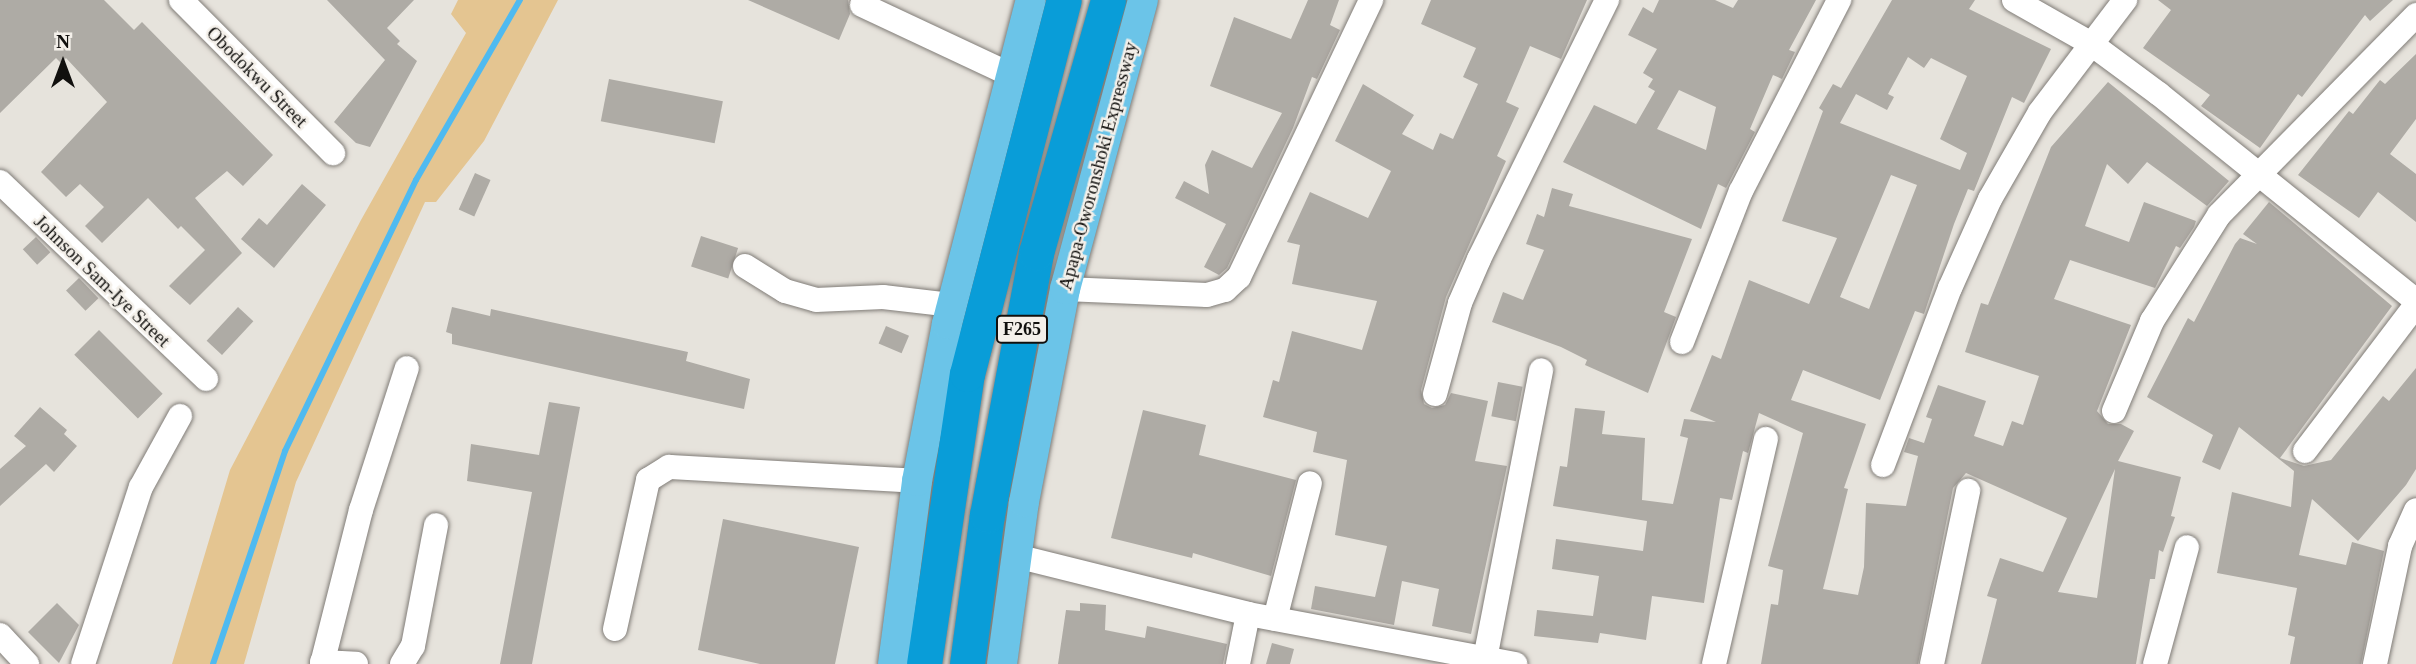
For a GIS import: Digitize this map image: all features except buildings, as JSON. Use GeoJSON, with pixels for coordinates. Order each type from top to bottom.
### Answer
{"type":"FeatureCollection","features":[{"type":"Feature","properties":{"kind":"highway","name":"F265"},"geometry":{"type":"LineString","coordinates":[[924,664],[967,374],[1064,0]]}},
{"type":"Feature","properties":{"kind":"highway","name":"Apapa-Oworonshoki Expressway"},"geometry":{"type":"LineString","coordinates":[[967,664],[987,515],[1036,253],[1108,0]]}},
{"type":"Feature","properties":{"kind":"main road"},"geometry":{"type":"LineString","coordinates":[[892,664],[917,481],[951,305],[1009,74],[1031,0]]}},
{"type":"Feature","properties":{"kind":"main road","name":"Apapa-Oworonshoki Expressway"},"geometry":{"type":"LineString","coordinates":[[1002,664],[1016,556],[1065,289],[1143,0]]}},
{"type":"Feature","properties":{"kind":"street","name":"Obodokwu Street"},"geometry":{"type":"LineString","coordinates":[[181,0],[333,153]]}},
{"type":"Feature","properties":{"kind":"street"},"geometry":{"type":"LineString","coordinates":[[1065,289],[1207,295],[1225,290],[1239,277],[1287,169],[1371,0]]}},
{"type":"Feature","properties":{"kind":"street"},"geometry":{"type":"LineString","coordinates":[[1435,394],[1460,303],[1479,259],[1607,0]]}},
{"type":"Feature","properties":{"kind":"street"},"geometry":{"type":"LineString","coordinates":[[1682,342],[1741,191],[1839,0]]}},
{"type":"Feature","properties":{"kind":"street"},"geometry":{"type":"LineString","coordinates":[[2014,0],[2090,43],[2257,172],[2416,303],[2305,451]]}},
{"type":"Feature","properties":{"kind":"street"},"geometry":{"type":"LineString","coordinates":[[1883,465],[1950,288],[1990,200],[2019,145],[2090,43],[2125,0]]}},
{"type":"Feature","properties":{"kind":"street"},"geometry":{"type":"LineString","coordinates":[[862,5],[1009,74]]}},
{"type":"Feature","properties":{"kind":"street"},"geometry":{"type":"LineString","coordinates":[[2114,411],[2152,321],[2219,215],[2257,172],[2416,15]]}},
{"type":"Feature","properties":{"kind":"street","name":"Johnson Sam-Iye Street"},"geometry":{"type":"LineString","coordinates":[[0,182],[92,275],[206,379]]}},
{"type":"Feature","properties":{"kind":"street"},"geometry":{"type":"LineString","coordinates":[[745,266],[785,290],[816,300],[883,297],[951,305]]}},
{"type":"Feature","properties":{"kind":"street"},"geometry":{"type":"LineString","coordinates":[[356,664],[322,663],[361,510],[407,368]]}},
{"type":"Feature","properties":{"kind":"street"},"geometry":{"type":"LineString","coordinates":[[1485,659],[1541,370]]}},
{"type":"Feature","properties":{"kind":"street"},"geometry":{"type":"LineString","coordinates":[[83,664],[141,487],[180,416]]}},
{"type":"Feature","properties":{"kind":"street"},"geometry":{"type":"LineString","coordinates":[[1714,664],[1766,439]]}},
{"type":"Feature","properties":{"kind":"street"},"geometry":{"type":"LineString","coordinates":[[615,629],[648,480],[669,467],[917,481]]}},
{"type":"Feature","properties":{"kind":"street"},"geometry":{"type":"LineString","coordinates":[[1275,619],[1310,483]]}},
{"type":"Feature","properties":{"kind":"street"},"geometry":{"type":"LineString","coordinates":[[1932,664],[1968,491]]}},
{"type":"Feature","properties":{"kind":"street"},"geometry":{"type":"LineString","coordinates":[[2375,664],[2400,545],[2416,510]]}},
{"type":"Feature","properties":{"kind":"street"},"geometry":{"type":"LineString","coordinates":[[402,664],[413,646],[436,525]]}},
{"type":"Feature","properties":{"kind":"street"},"geometry":{"type":"LineString","coordinates":[[2155,664],[2187,547]]}},
{"type":"Feature","properties":{"kind":"street"},"geometry":{"type":"LineString","coordinates":[[1016,556],[1248,614],[1515,664]]}},
{"type":"Feature","properties":{"kind":"street"},"geometry":{"type":"LineString","coordinates":[[1238,664],[1248,614]]}},
{"type":"Feature","properties":{"kind":"street"},"geometry":{"type":"LineString","coordinates":[[0,635],[27,664]]}},
{"type":"Feature","properties":{"kind":"shaded area"},"geometry":{"type":"Polygon","coordinates":[[[458,0],[558,0],[484,141],[436,202],[425,202],[296,482],[244,664],[172,664],[230,470],[361,220],[466,33],[451,14],[458,0]]]}},
{"type":"Feature","properties":{"kind":"waterway"},"geometry":{"type":"LineString","coordinates":[[213,664],[285,451],[416,180],[520,0]]}}]}
